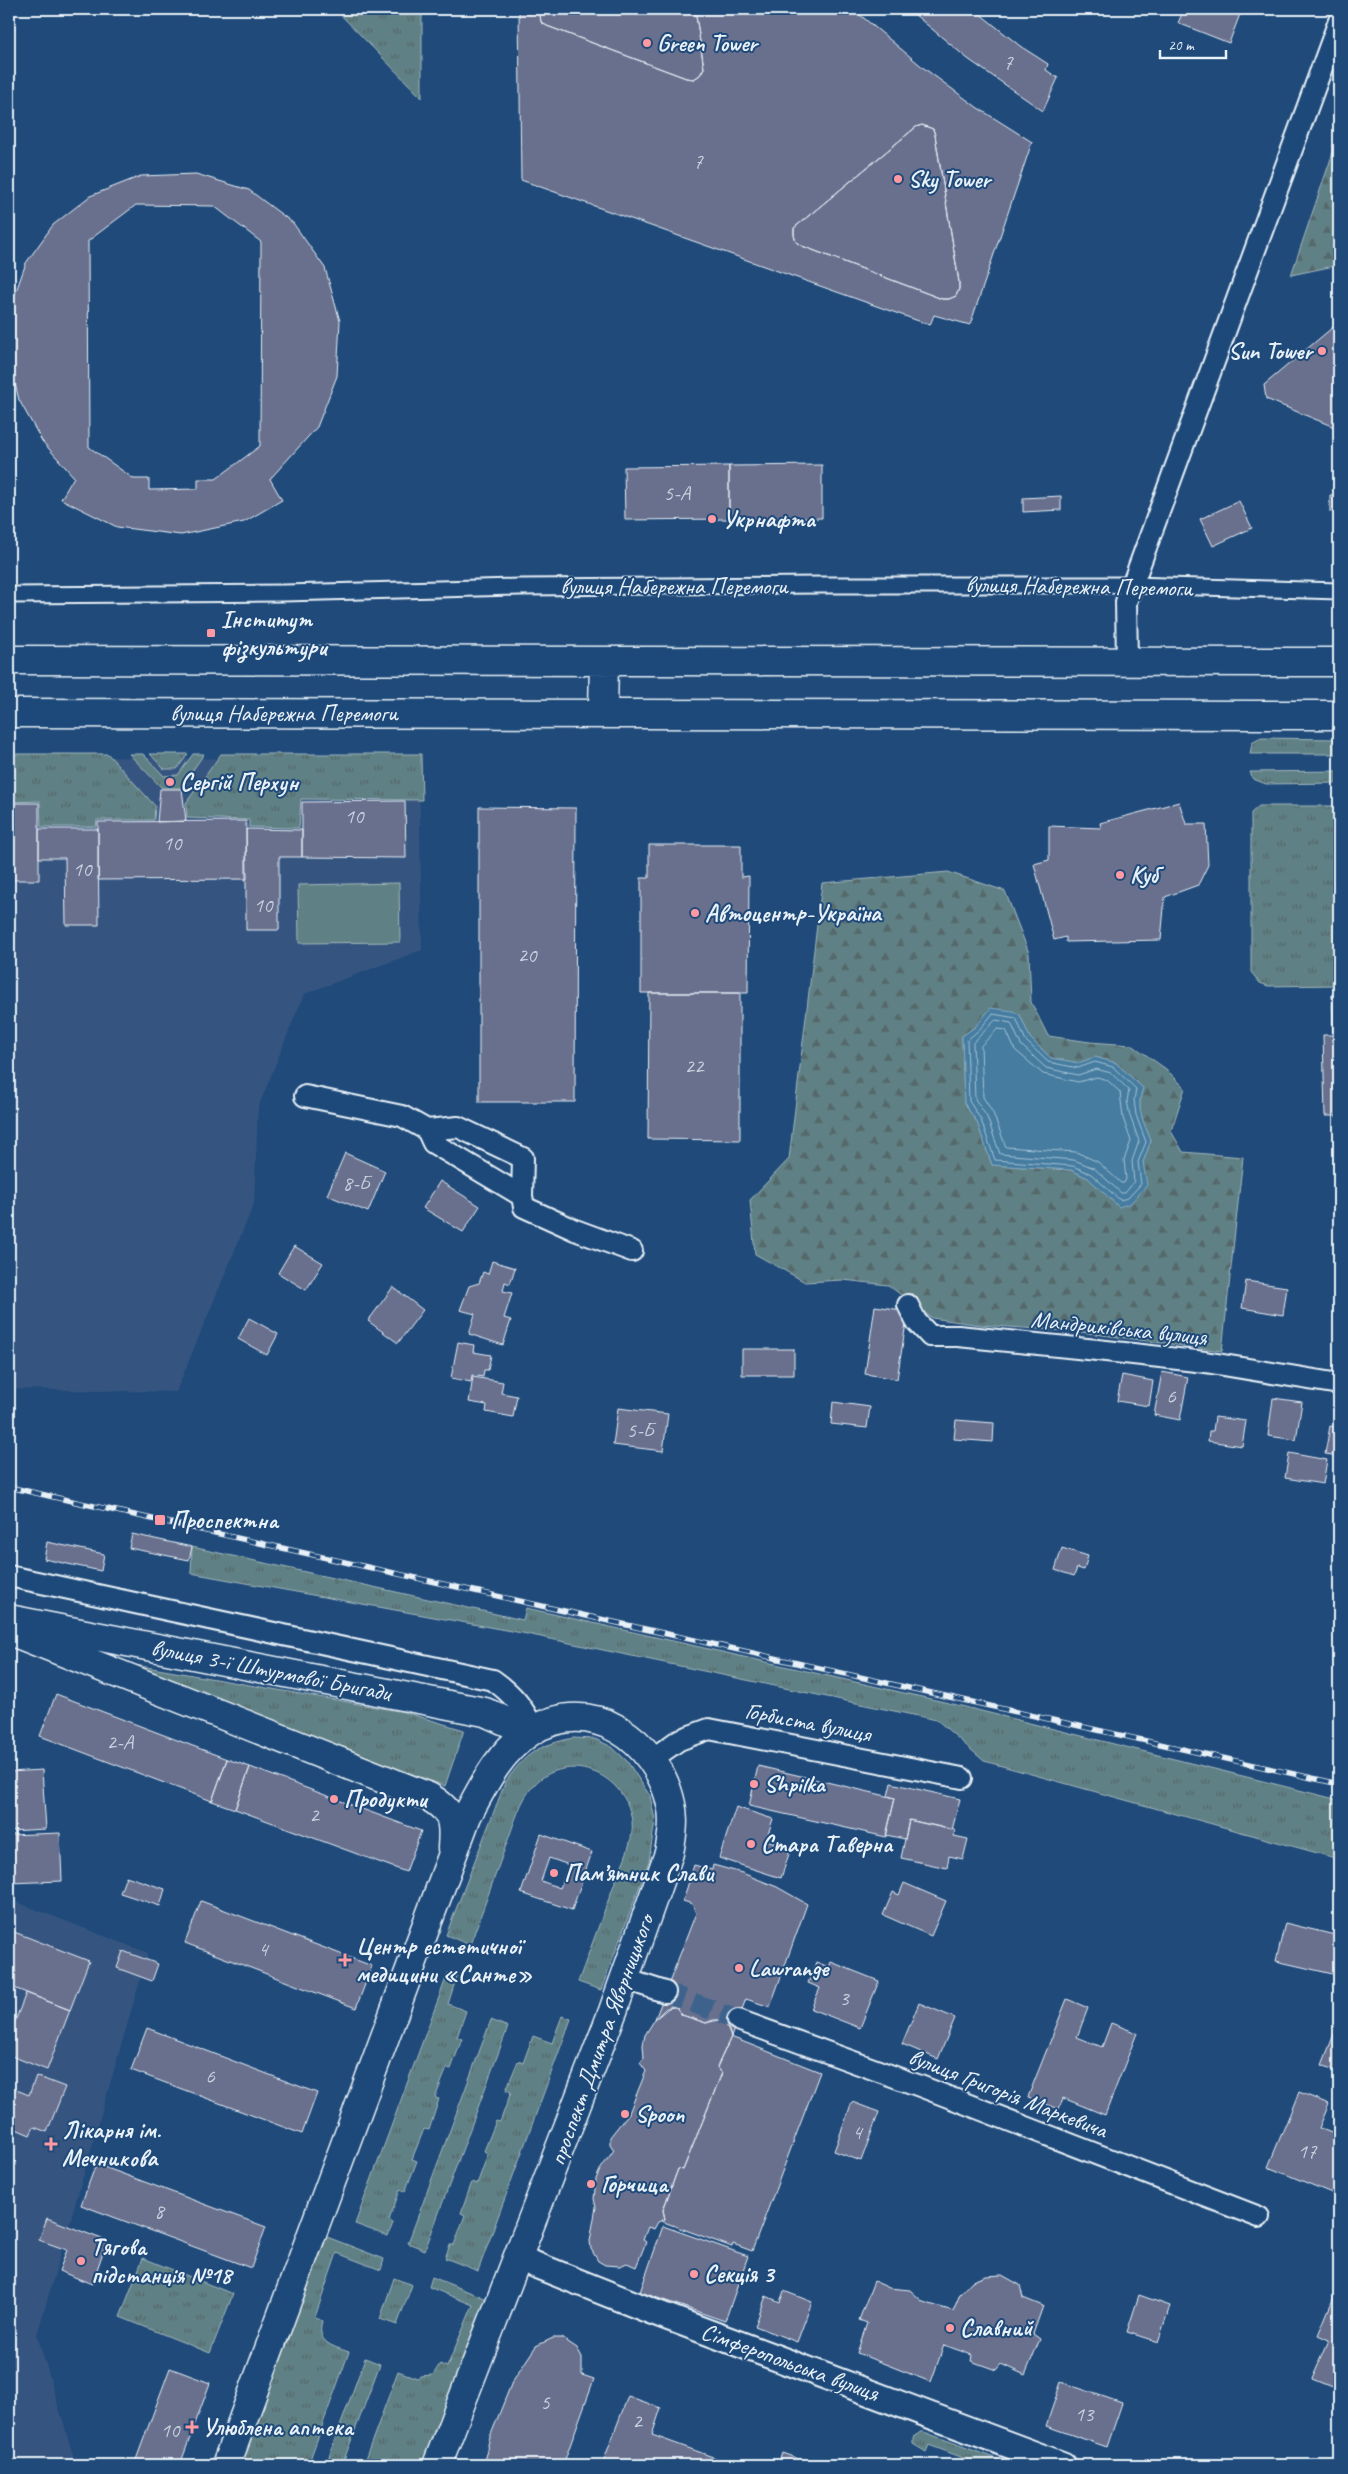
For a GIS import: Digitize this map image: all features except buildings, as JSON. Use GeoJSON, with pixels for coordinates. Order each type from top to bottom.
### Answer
{"type":"FeatureCollection","features":[{"type":"Feature","properties":{"kind":"main road"},"geometry":{"type":"LineString","coordinates":[[9,660],[1339,662]]}},
{"type":"Feature","properties":{"kind":"main road"},"geometry":{"type":"LineString","coordinates":[[603,713],[604,661]]}},
{"type":"Feature","properties":{"kind":"main road","name":"вулиця Набережна Перемоги"},"geometry":{"type":"LineString","coordinates":[[9,713],[1339,714]]}},
{"type":"Feature","properties":{"kind":"main road","name":"вулиця 3-ї Штурмової Бригади"},"geometry":{"type":"LineString","coordinates":[[9,1619],[485,1712],[532,1731]]}},
{"type":"Feature","properties":{"kind":"main road","name":"вулиця 3-ї Штурмової Бригади"},"geometry":{"type":"LineString","coordinates":[[9,1630],[429,1797],[442,1804],[450,1815],[453,1828],[452,1854]]}},
{"type":"Feature","properties":{"kind":"main road","name":"проспект Дмитра Яворницького"},"geometry":{"type":"LineString","coordinates":[[226,2465],[467,1816],[500,1758],[532,1731],[545,1724],[572,1718],[605,1721],[624,1732],[652,1759],[664,1781],[671,1804],[673,1829],[669,1853],[625,1979],[437,2465]]}},
{"type":"Feature","properties":{"kind":"street"},"geometry":{"type":"LineString","coordinates":[[1127,661],[1126,602],[1339,21]]}},
{"type":"Feature","properties":{"kind":"street","name":"вулиця Набережна Перемоги"},"geometry":{"type":"LineString","coordinates":[[9,595],[322,593],[529,587],[1132,585],[1339,591]]}},
{"type":"Feature","properties":{"kind":"street"},"geometry":{"type":"LineString","coordinates":[[305,1096],[402,1116],[427,1130],[434,1143],[523,1202],[575,1230],[632,1251]]}},
{"type":"Feature","properties":{"kind":"street"},"geometry":{"type":"LineString","coordinates":[[427,1130],[458,1127],[523,1158],[523,1202]]}},
{"type":"Feature","properties":{"kind":"street","name":"Мандриківська вулиця"},"geometry":{"type":"LineString","coordinates":[[908,1305],[916,1321],[930,1336],[958,1336],[1205,1362],[1339,1384]]}},
{"type":"Feature","properties":{"kind":"street"},"geometry":{"type":"LineString","coordinates":[[9,1576],[493,1680],[508,1690],[519,1702],[532,1731]]}},
{"type":"Feature","properties":{"kind":"street","name":"Горбиста вулиця"},"geometry":{"type":"LineString","coordinates":[[652,1759],[680,1740],[709,1729],[962,1778]]}},
{"type":"Feature","properties":{"kind":"street"},"geometry":{"type":"LineString","coordinates":[[625,1979],[665,1992]]}},
{"type":"Feature","properties":{"kind":"street","name":"вулиця Григорія Маркевича"},"geometry":{"type":"LineString","coordinates":[[738,2020],[920,2086],[1259,2217]]}},
{"type":"Feature","properties":{"kind":"street","name":"Сімферопольська вулиця"},"geometry":{"type":"LineString","coordinates":[[518,2258],[651,2311],[1063,2465]]}},
{"type":"Feature","properties":{"kind":"shaded area"},"geometry":{"type":"Polygon","coordinates":[[[9,756],[419,761],[422,950],[304,994],[258,1108],[254,1204],[176,1392],[9,1389],[9,756]]]}},
{"type":"Feature","properties":{"kind":"shaded area","name":"Лікарня ім. Мечникова"},"geometry":{"type":"Polygon","coordinates":[[[9,1899],[148,1953],[37,2335],[76,2465],[9,2465],[9,1899]]]}},
{"type":"Feature","properties":{"kind":"green space"},"geometry":{"type":"Polygon","coordinates":[[[335,9],[422,9],[422,98],[335,9]]]}},
{"type":"Feature","properties":{"kind":"green space"},"geometry":{"type":"Polygon","coordinates":[[[1339,135],[1339,265],[1291,275],[1339,135]]]}},
{"type":"Feature","properties":{"kind":"green space"},"geometry":{"type":"Polygon","coordinates":[[[1260,738],[1339,739],[1339,754],[1250,754],[1252,743],[1260,738]]]}},
{"type":"Feature","properties":{"kind":"green space"},"geometry":{"type":"Polygon","coordinates":[[[9,754],[108,754],[155,806],[154,820],[97,820],[96,827],[41,827],[40,801],[9,802],[9,754]]]}},
{"type":"Feature","properties":{"kind":"green space"},"geometry":{"type":"Polygon","coordinates":[[[129,754],[143,754],[164,776],[178,775],[193,754],[204,754],[180,788],[162,788],[129,754]]]}},
{"type":"Feature","properties":{"kind":"green space"},"geometry":{"type":"Polygon","coordinates":[[[150,754],[188,754],[177,769],[164,769],[150,754]]]}},
{"type":"Feature","properties":{"kind":"green space"},"geometry":{"type":"Polygon","coordinates":[[[221,754],[421,754],[422,800],[301,799],[299,828],[249,827],[249,820],[187,818],[186,803],[221,754]]]}},
{"type":"Feature","properties":{"kind":"green space"},"geometry":{"type":"Polygon","coordinates":[[[1339,771],[1339,783],[1266,784],[1253,779],[1250,772],[1339,771]]]}},
{"type":"Feature","properties":{"kind":"green space"},"geometry":{"type":"Polygon","coordinates":[[[1259,806],[1339,806],[1339,985],[1268,986],[1260,983],[1251,972],[1251,813],[1259,806]]]}},
{"type":"Feature","properties":{"kind":"green space"},"geometry":{"type":"Polygon","coordinates":[[[948,872],[1005,891],[1029,953],[1031,1002],[1048,1036],[1132,1045],[1166,1069],[1185,1088],[1171,1131],[1183,1152],[1243,1157],[1222,1351],[1080,1332],[981,1325],[932,1318],[888,1285],[843,1280],[805,1282],[755,1254],[750,1200],[789,1159],[822,883],[948,872]],[[1020,1015],[975,1027],[962,1036],[964,1103],[977,1122],[992,1165],[1071,1170],[1088,1178],[1119,1207],[1146,1185],[1143,1162],[1151,1141],[1140,1109],[1143,1088],[1116,1063],[1095,1057],[1079,1063],[1051,1058],[1030,1038],[1020,1015]]]}},
{"type":"Feature","properties":{"kind":"green space"},"geometry":{"type":"Polygon","coordinates":[[[399,883],[400,942],[299,943],[298,885],[399,883]]]}},
{"type":"Feature","properties":{"kind":"green space"},"geometry":{"type":"Polygon","coordinates":[[[192,1547],[523,1620],[526,1608],[953,1704],[1339,1800],[1339,1859],[984,1761],[937,1720],[522,1633],[191,1573],[192,1547]]]}},
{"type":"Feature","properties":{"kind":"green space"},"geometry":{"type":"Polygon","coordinates":[[[89,1657],[404,1712],[464,1730],[445,1786],[89,1657]]]}},
{"type":"Feature","properties":{"kind":"green space"},"geometry":{"type":"Polygon","coordinates":[[[573,1738],[595,1739],[612,1747],[627,1761],[650,1796],[655,1820],[649,1861],[601,1990],[578,1982],[627,1851],[631,1838],[632,1822],[630,1811],[621,1793],[606,1778],[597,1773],[573,1768],[559,1770],[546,1775],[535,1784],[525,1797],[518,1813],[470,1945],[446,1935],[505,1783],[520,1764],[534,1752],[551,1744],[573,1738]]]}},
{"type":"Feature","properties":{"kind":"green space"},"geometry":{"type":"Polygon","coordinates":[[[448,1973],[457,1976],[448,2004],[466,2011],[457,2037],[462,2039],[451,2069],[447,2068],[435,2098],[439,2099],[429,2130],[424,2129],[412,2159],[417,2161],[405,2192],[400,2190],[389,2220],[393,2223],[388,2236],[355,2224],[448,1973]]]}},
{"type":"Feature","properties":{"kind":"green space"},"geometry":{"type":"Polygon","coordinates":[[[562,2016],[571,2019],[478,2271],[445,2258],[450,2245],[454,2245],[465,2215],[461,2213],[472,2182],[477,2184],[488,2154],[484,2151],[496,2121],[500,2122],[511,2092],[506,2090],[518,2061],[523,2063],[533,2036],[552,2043],[562,2016]]]}},
{"type":"Feature","properties":{"kind":"green space"},"geometry":{"type":"Polygon","coordinates":[[[491,2020],[508,2027],[425,2250],[408,2243],[491,2020]]]}},
{"type":"Feature","properties":{"kind":"green space"},"geometry":{"type":"Polygon","coordinates":[[[327,2237],[384,2259],[381,2270],[337,2253],[315,2317],[322,2321],[321,2334],[323,2339],[337,2348],[349,2352],[308,2465],[240,2465],[327,2237]]]}},
{"type":"Feature","properties":{"kind":"green space"},"geometry":{"type":"Polygon","coordinates":[[[143,2258],[233,2294],[210,2353],[120,2317],[143,2258]]]}},
{"type":"Feature","properties":{"kind":"green space"},"geometry":{"type":"Polygon","coordinates":[[[432,2277],[487,2299],[422,2465],[363,2465],[398,2371],[417,2378],[433,2375],[440,2364],[447,2367],[473,2305],[429,2287],[432,2277]]]}},
{"type":"Feature","properties":{"kind":"green space"},"geometry":{"type":"Polygon","coordinates":[[[394,2278],[412,2285],[397,2325],[380,2319],[394,2278]]]}},
{"type":"Feature","properties":{"kind":"green space"},"geometry":{"type":"Polygon","coordinates":[[[365,2358],[380,2364],[342,2465],[326,2465],[365,2358]]]}},
{"type":"Feature","properties":{"kind":"green space"},"geometry":{"type":"Polygon","coordinates":[[[921,2432],[1013,2465],[982,2465],[929,2445],[926,2452],[913,2444],[913,2437],[921,2432]]]}},
{"type":"Feature","properties":{"kind":"water"},"geometry":{"type":"Polygon","coordinates":[[[991,1008],[1013,1011],[1020,1015],[1030,1038],[1051,1058],[1079,1063],[1095,1057],[1116,1063],[1143,1088],[1140,1109],[1151,1141],[1143,1162],[1147,1185],[1131,1203],[1119,1207],[1088,1178],[1071,1170],[992,1165],[977,1122],[964,1103],[962,1036],[975,1027],[991,1008]]]}},
{"type":"Feature","properties":{"kind":"tunnel"},"geometry":{"type":"LineString","coordinates":[[665,1992],[738,2020]]}},
{"type":"Feature","properties":{"kind":"railway"},"geometry":{"type":"LineString","coordinates":[[9,1487],[1339,1784]]}},
{"type":"Feature","properties":{"kind":"place","name":"Green Tower"},"geometry":{"type":"Point","coordinates":[647,43]}},
{"type":"Feature","properties":{"kind":"place","name":"Sky Tower"},"geometry":{"type":"Point","coordinates":[898,179]}},
{"type":"Feature","properties":{"kind":"place","name":"Sun Tower"},"geometry":{"type":"Point","coordinates":[1322,351]}},
{"type":"Feature","properties":{"kind":"place","name":"Укрнафта"},"geometry":{"type":"Point","coordinates":[712,519]}},
{"type":"Feature","properties":{"kind":"place","name":"Інститут фізкультури"},"geometry":{"type":"Point","coordinates":[211,633]}},
{"type":"Feature","properties":{"kind":"place","name":"Сергій Перхун"},"geometry":{"type":"Point","coordinates":[170,782]}},
{"type":"Feature","properties":{"kind":"place","name":"Куб"},"geometry":{"type":"Point","coordinates":[1120,875]}},
{"type":"Feature","properties":{"kind":"place","name":"Автоцентр-Україна"},"geometry":{"type":"Point","coordinates":[695,913]}},
{"type":"Feature","properties":{"kind":"place","name":"Проспектна"},"geometry":{"type":"Point","coordinates":[160,1520]}},
{"type":"Feature","properties":{"kind":"place","name":"Shpilka"},"geometry":{"type":"Point","coordinates":[754,1784]}},
{"type":"Feature","properties":{"kind":"place","name":"Продукти"},"geometry":{"type":"Point","coordinates":[334,1799]}},
{"type":"Feature","properties":{"kind":"place","name":"Стара Таверна"},"geometry":{"type":"Point","coordinates":[751,1844]}},
{"type":"Feature","properties":{"kind":"place","name":"Пам’ятник Слави"},"geometry":{"type":"Point","coordinates":[554,1873]}},
{"type":"Feature","properties":{"kind":"place","name":"Центр естетичної медицини «Санте»"},"geometry":{"type":"Point","coordinates":[345,1960]}},
{"type":"Feature","properties":{"kind":"place","name":"Lawrange"},"geometry":{"type":"Point","coordinates":[739,1968]}},
{"type":"Feature","properties":{"kind":"place","name":"Spoon"},"geometry":{"type":"Point","coordinates":[625,2114]}},
{"type":"Feature","properties":{"kind":"place","name":"Лікарня ім. Мечникова"},"geometry":{"type":"Point","coordinates":[51,2144]}},
{"type":"Feature","properties":{"kind":"place","name":"Горчица"},"geometry":{"type":"Point","coordinates":[591,2184]}},
{"type":"Feature","properties":{"kind":"place","name":"Тягова пiдстанцiя №18"},"geometry":{"type":"Point","coordinates":[81,2261]}},
{"type":"Feature","properties":{"kind":"place","name":"Секція 3"},"geometry":{"type":"Point","coordinates":[694,2274]}},
{"type":"Feature","properties":{"kind":"place","name":"Славний"},"geometry":{"type":"Point","coordinates":[950,2328]}},
{"type":"Feature","properties":{"kind":"place","name":"Улюблена аптека"},"geometry":{"type":"Point","coordinates":[192,2427]}}]}
